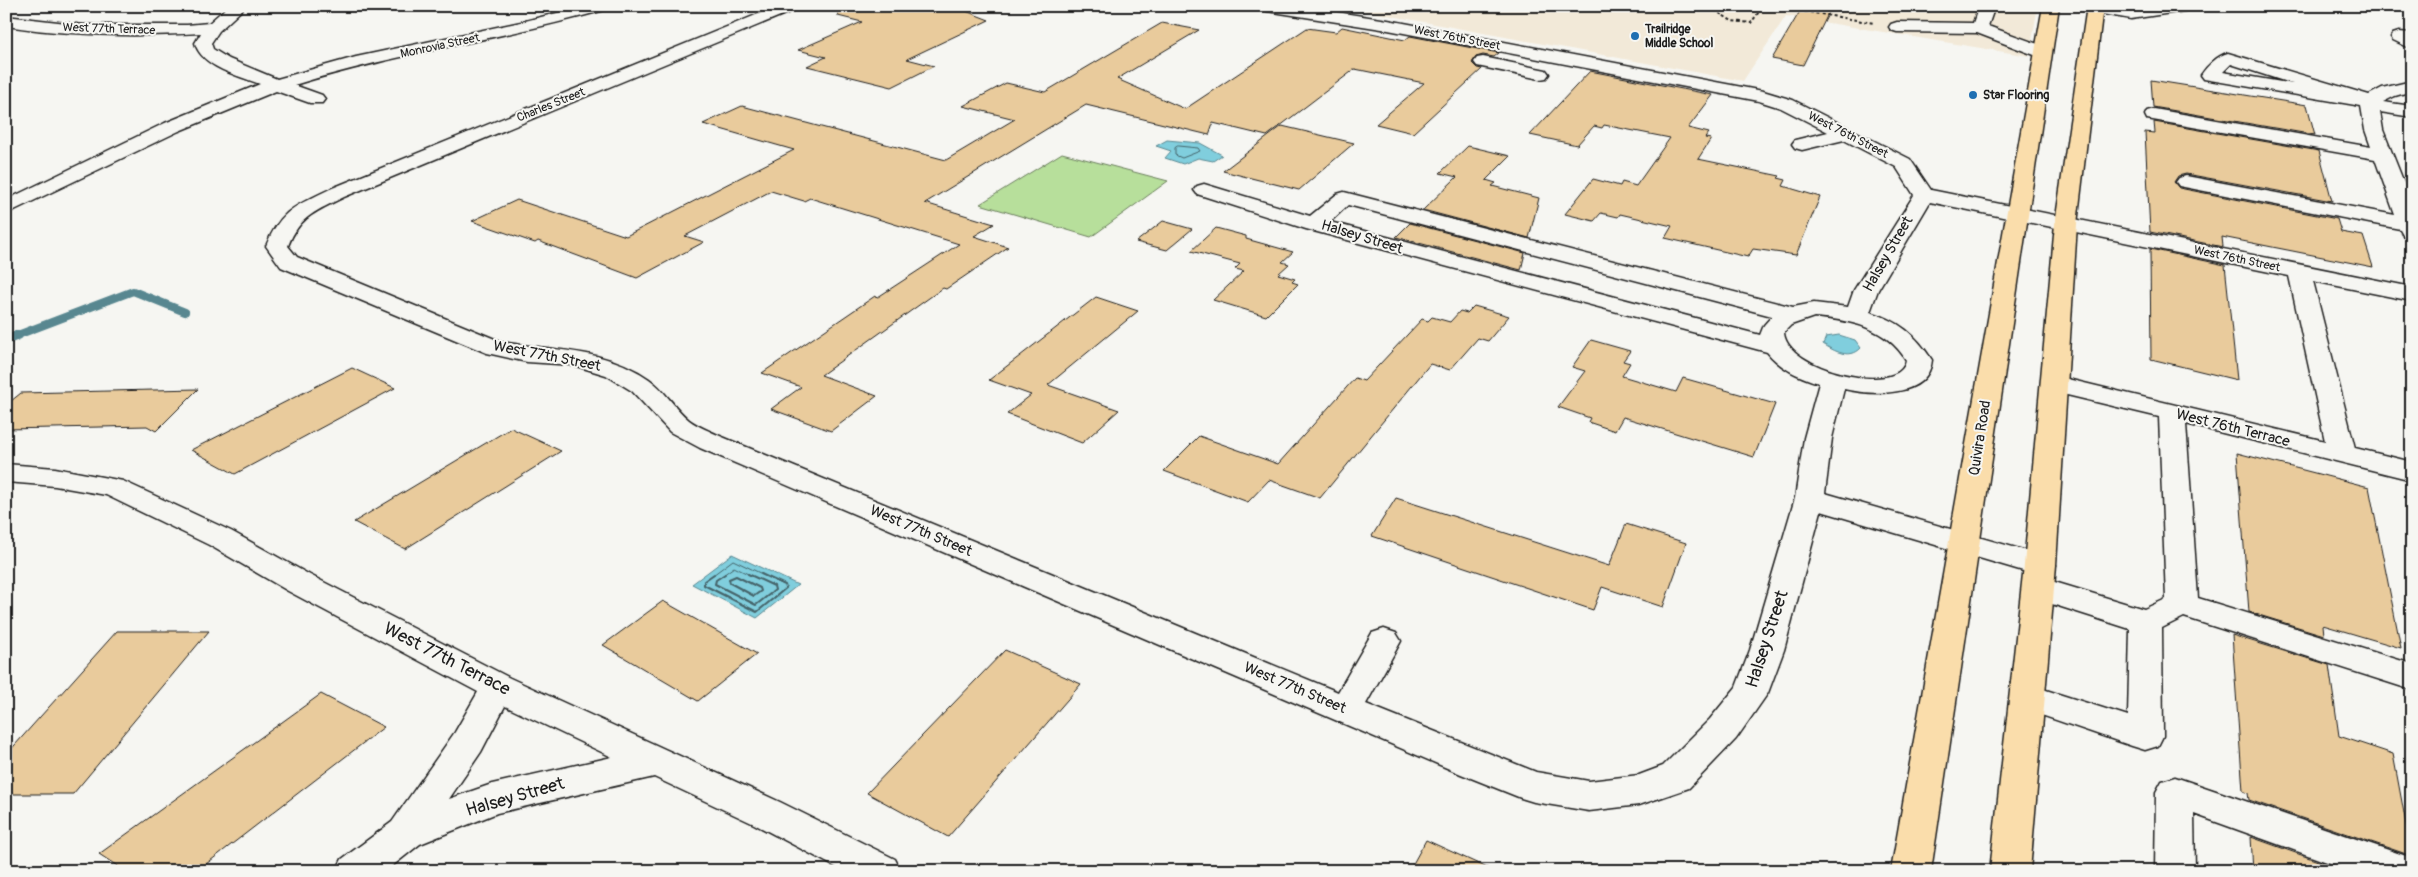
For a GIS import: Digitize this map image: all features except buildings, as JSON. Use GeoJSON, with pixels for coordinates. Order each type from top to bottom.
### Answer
{"type":"FeatureCollection","features":[{"type":"Feature","properties":{"kind":"main road","name":"Quivira Road"},"geometry":{"type":"LineString","coordinates":[[1911,871],[2015,214],[2051,6]]}},
{"type":"Feature","properties":{"kind":"main road"},"geometry":{"type":"LineString","coordinates":[[2010,871],[2039,576],[2066,224],[2095,7]]}},
{"type":"Feature","properties":{"kind":"street"},"geometry":{"type":"LineString","coordinates":[[238,6],[213,28],[203,43],[206,52],[219,60],[276,85],[316,99]]}},
{"type":"Feature","properties":{"kind":"street","name":"Monrovia Street"},"geometry":{"type":"LineString","coordinates":[[6,208],[200,113],[276,85],[343,67],[522,28],[603,6]]}},
{"type":"Feature","properties":{"kind":"street","name":"Charles Street"},"geometry":{"type":"LineString","coordinates":[[311,206],[337,193],[792,6]]}},
{"type":"Feature","properties":{"kind":"street","name":"West 76th Street"},"geometry":{"type":"LineString","coordinates":[[1267,6],[1388,25],[1763,96],[1787,104],[1903,163],[1916,179],[1924,195],[2412,294]]}},
{"type":"Feature","properties":{"kind":"street"},"geometry":{"type":"LineString","coordinates":[[1979,28],[1987,6]]}},
{"type":"Feature","properties":{"kind":"street"},"geometry":{"type":"LineString","coordinates":[[2095,7],[2131,14],[2185,6]]}},
{"type":"Feature","properties":{"kind":"street","name":"West 77th Terrace"},"geometry":{"type":"LineString","coordinates":[[6,22],[80,30],[213,28]]}},
{"type":"Feature","properties":{"kind":"street"},"geometry":{"type":"LineString","coordinates":[[1897,26],[1979,28],[2043,52]]}},
{"type":"Feature","properties":{"kind":"street"},"geometry":{"type":"LineString","coordinates":[[2412,38],[2399,37],[2412,44]]}},
{"type":"Feature","properties":{"kind":"street"},"geometry":{"type":"LineString","coordinates":[[1462,58],[1540,74]]}},
{"type":"Feature","properties":{"kind":"street"},"geometry":{"type":"LineString","coordinates":[[2371,104],[2228,58],[2210,75],[2412,112]]}},
{"type":"Feature","properties":{"kind":"street"},"geometry":{"type":"LineString","coordinates":[[2186,182],[2410,227],[2403,183],[2385,155],[2374,130],[2371,104],[2375,99],[2392,91],[2411,86]]}},
{"type":"Feature","properties":{"kind":"street"},"geometry":{"type":"LineString","coordinates":[[2154,115],[2385,155]]}},
{"type":"Feature","properties":{"kind":"street"},"geometry":{"type":"LineString","coordinates":[[1802,144],[1847,134]]}},
{"type":"Feature","properties":{"kind":"street"},"geometry":{"type":"LineString","coordinates":[[1204,190],[1314,224]]}},
{"type":"Feature","properties":{"kind":"street","name":"Halsey Street"},"geometry":{"type":"LineString","coordinates":[[1857,316],[1866,290],[1924,195]]}},
{"type":"Feature","properties":{"kind":"street","name":"Halsey Street"},"geometry":{"type":"LineString","coordinates":[[1314,224],[1344,198],[1791,314]]}},
{"type":"Feature","properties":{"kind":"street","name":"West 77th Street"},"geometry":{"type":"LineString","coordinates":[[311,206],[284,226],[277,246],[289,262],[468,338],[496,348],[527,354],[574,358],[615,370],[641,385],[680,426],[710,442],[1345,710],[1534,787],[1589,796],[1639,790]]}},
{"type":"Feature","properties":{"kind":"street","name":"Halsey Street"},"geometry":{"type":"LineString","coordinates":[[1314,224],[1775,347]]}},
{"type":"Feature","properties":{"kind":"street"},"geometry":{"type":"LineString","coordinates":[[2299,271],[2342,454]]}},
{"type":"Feature","properties":{"kind":"street"},"geometry":{"type":"LineString","coordinates":[[1814,310],[1857,316],[1893,331],[1913,347],[1920,360],[1916,372],[1904,380],[1885,385],[1860,385],[1833,380],[1801,368],[1788,360],[1775,347],[1771,336],[1773,326],[1782,318],[1791,314],[1814,310]]}},
{"type":"Feature","properties":{"kind":"street","name":"Halsey Street"},"geometry":{"type":"LineString","coordinates":[[1639,790],[1676,777],[1723,729],[1750,693],[1767,650],[1810,498],[1818,438],[1833,380]]}},
{"type":"Feature","properties":{"kind":"street","name":"West 76th Terrace"},"geometry":{"type":"LineString","coordinates":[[2054,384],[2412,472]]}},
{"type":"Feature","properties":{"kind":"street"},"geometry":{"type":"LineString","coordinates":[[2172,412],[2182,605]]}},
{"type":"Feature","properties":{"kind":"street","name":"West 77th Terrace"},"geometry":{"type":"LineString","coordinates":[[6,474],[55,477],[113,488],[220,538],[299,584],[498,687],[767,813],[881,871]]}},
{"type":"Feature","properties":{"kind":"street"},"geometry":{"type":"LineString","coordinates":[[1810,498],[1964,543],[2146,622],[2182,605],[2412,677]]}},
{"type":"Feature","properties":{"kind":"street"},"geometry":{"type":"LineString","coordinates":[[2027,697],[2146,736],[2146,622]]}},
{"type":"Feature","properties":{"kind":"street"},"geometry":{"type":"LineString","coordinates":[[1345,710],[1384,641]]}},
{"type":"Feature","properties":{"kind":"street"},"geometry":{"type":"LineString","coordinates":[[406,833],[468,742],[498,687]]}},
{"type":"Feature","properties":{"kind":"street","name":"Halsey Street"},"geometry":{"type":"LineString","coordinates":[[356,871],[406,833],[492,799],[658,761]]}},
{"type":"Feature","properties":{"kind":"street"},"geometry":{"type":"LineString","coordinates":[[2175,871],[2175,792],[2401,871]]}},
{"type":"Feature","properties":{"kind":"path"},"geometry":{"type":"LineString","coordinates":[[1698,8],[1716,11],[1732,21],[1751,23],[1763,6]]}},
{"type":"Feature","properties":{"kind":"path"},"geometry":{"type":"LineString","coordinates":[[1772,6],[1897,26]]}},
{"type":"Feature","properties":{"kind":"shaded area","name":"Trailridge Middle School"},"geometry":{"type":"Polygon","coordinates":[[[1338,6],[2038,6],[2029,56],[1786,16],[1743,81],[1338,6]]]}},
{"type":"Feature","properties":{"kind":"green space"},"geometry":{"type":"Polygon","coordinates":[[[1062,153],[1168,181],[1091,237],[980,204],[1062,153]]]}},
{"type":"Feature","properties":{"kind":"water"},"geometry":{"type":"Polygon","coordinates":[[[1167,140],[1200,143],[1222,155],[1213,161],[1198,158],[1183,164],[1165,158],[1171,151],[1156,146],[1167,140]]]}},
{"type":"Feature","properties":{"kind":"water"},"geometry":{"type":"Polygon","coordinates":[[[1839,335],[1855,340],[1861,348],[1857,352],[1847,354],[1837,352],[1823,344],[1826,337],[1839,335]]]}},
{"type":"Feature","properties":{"kind":"water"},"geometry":{"type":"Polygon","coordinates":[[[732,554],[798,585],[757,618],[692,584],[732,554]]]}},
{"type":"Feature","properties":{"kind":"waterway"},"geometry":{"type":"LineString","coordinates":[[15,336],[133,291],[185,312]]}},
{"type":"Feature","properties":{"kind":"waterway"},"geometry":{"type":"LineString","coordinates":[[6,340],[18,335]]}},
{"type":"Feature","properties":{"kind":"place","name":"Trailridge Middle School"},"geometry":{"type":"Point","coordinates":[1635,36]}},
{"type":"Feature","properties":{"kind":"place","name":"Star Flooring"},"geometry":{"type":"Point","coordinates":[1973,95]}}]}
